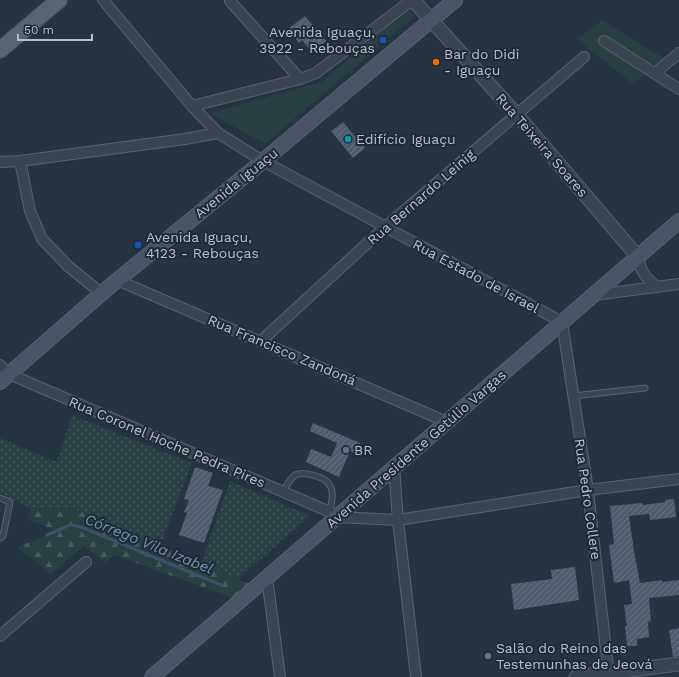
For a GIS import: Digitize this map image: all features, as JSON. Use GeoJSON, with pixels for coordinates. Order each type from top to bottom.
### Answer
{"type":"FeatureCollection","features":[{"type":"Feature","properties":{"kind":"main road"},"geometry":{"type":"LineString","coordinates":[[0,50],[59,0]]}},
{"type":"Feature","properties":{"kind":"main road","name":"Avenida Iguaçu"},"geometry":{"type":"LineString","coordinates":[[3,374],[263,161],[455,0]]}},
{"type":"Feature","properties":{"kind":"main road","name":"Avenida Presidente Getúlio Vargas"},"geometry":{"type":"LineString","coordinates":[[152,677],[267,577],[333,514],[394,467],[679,221]]}},
{"type":"Feature","properties":{"kind":"street","name":"Rua Estado de Israel"},"geometry":{"type":"LineString","coordinates":[[103,0],[192,106],[218,133],[263,161],[562,322]]}},
{"type":"Feature","properties":{"kind":"street"},"geometry":{"type":"LineString","coordinates":[[192,106],[300,79],[316,73],[413,0]]}},
{"type":"Feature","properties":{"kind":"street","name":"Rua Teixeira Soares"},"geometry":{"type":"LineString","coordinates":[[413,0],[517,115],[638,257]]}},
{"type":"Feature","properties":{"kind":"street"},"geometry":{"type":"LineString","coordinates":[[230,1],[300,79]]}},
{"type":"Feature","properties":{"kind":"street"},"geometry":{"type":"LineString","coordinates":[[604,41],[679,89]]}},
{"type":"Feature","properties":{"kind":"street"},"geometry":{"type":"LineString","coordinates":[[655,73],[679,53]]}},
{"type":"Feature","properties":{"kind":"street","name":"Rua Bernardo Leinig"},"geometry":{"type":"LineString","coordinates":[[261,341],[385,227],[584,57]]}},
{"type":"Feature","properties":{"kind":"street"},"geometry":{"type":"LineString","coordinates":[[0,162],[20,161],[185,139],[218,133]]}},
{"type":"Feature","properties":{"kind":"street"},"geometry":{"type":"LineString","coordinates":[[20,161],[30,211],[42,239],[68,266],[101,293]]}},
{"type":"Feature","properties":{"kind":"street"},"geometry":{"type":"LineString","coordinates":[[638,257],[640,268],[645,277],[656,286]]}},
{"type":"Feature","properties":{"kind":"street","name":"Rua Francisco Zandoná"},"geometry":{"type":"LineString","coordinates":[[117,280],[447,422]]}},
{"type":"Feature","properties":{"kind":"street"},"geometry":{"type":"LineString","coordinates":[[593,295],[679,284]]}},
{"type":"Feature","properties":{"kind":"street","name":"Rua Pedro Collere"},"geometry":{"type":"LineString","coordinates":[[562,322],[588,490],[609,675]]}},
{"type":"Feature","properties":{"kind":"street","name":"Rua Coronel Hoche Pedra Pires"},"geometry":{"type":"LineString","coordinates":[[3,374],[333,514]]}},
{"type":"Feature","properties":{"kind":"street"},"geometry":{"type":"LineString","coordinates":[[394,467],[398,520],[416,677]]}},
{"type":"Feature","properties":{"kind":"street"},"geometry":{"type":"LineString","coordinates":[[333,514],[398,520],[588,490],[679,479]]}},
{"type":"Feature","properties":{"kind":"street"},"geometry":{"type":"LineString","coordinates":[[0,636],[86,562]]}},
{"type":"Feature","properties":{"kind":"street"},"geometry":{"type":"LineString","coordinates":[[267,577],[280,677]]}},
{"type":"Feature","properties":{"kind":"street"},"geometry":{"type":"LineString","coordinates":[[576,677],[609,675],[679,664]]}},
{"type":"Feature","properties":{"kind":"lane"},"geometry":{"type":"LineString","coordinates":[[573,396],[645,388]]}},
{"type":"Feature","properties":{"kind":"lane"},"geometry":{"type":"LineString","coordinates":[[283,492],[294,476],[300,473],[306,473],[326,480],[330,484],[332,490],[333,514]]}},
{"type":"Feature","properties":{"kind":"lane"},"geometry":{"type":"LineString","coordinates":[[0,498],[10,502],[3,536],[0,538]]}},
{"type":"Feature","properties":{"kind":"green space"},"geometry":{"type":"Polygon","coordinates":[[[406,9],[415,16],[265,144],[210,113],[322,82],[406,9]]]}},
{"type":"Feature","properties":{"kind":"green space"},"geometry":{"type":"Polygon","coordinates":[[[602,20],[665,59],[633,84],[577,39],[602,20]]]}},
{"type":"Feature","properties":{"kind":"green space"},"geometry":{"type":"Polygon","coordinates":[[[72,415],[192,463],[160,546],[78,510],[56,507],[31,509],[0,493],[0,438],[57,462],[72,415]]]}},
{"type":"Feature","properties":{"kind":"green space"},"geometry":{"type":"Polygon","coordinates":[[[230,481],[310,516],[238,579],[201,563],[230,481]]]}},
{"type":"Feature","properties":{"kind":"green space"},"geometry":{"type":"Polygon","coordinates":[[[56,507],[78,510],[252,585],[236,599],[114,555],[105,563],[84,546],[51,574],[17,547],[57,531],[27,519],[31,509],[56,507]]]}},
{"type":"Feature","properties":{"kind":"building"},"geometry":{"type":"Polygon","coordinates":[[[305,16],[326,41],[312,52],[302,40],[299,43],[288,29],[305,16]]]}},
{"type":"Feature","properties":{"kind":"building","name":"Edifício Iguaçu"},"geometry":{"type":"Polygon","coordinates":[[[343,122],[365,148],[353,158],[331,131],[343,122]]]}},
{"type":"Feature","properties":{"kind":"building","name":"BR"},"geometry":{"type":"Polygon","coordinates":[[[313,423],[360,443],[356,454],[350,451],[339,477],[306,462],[311,449],[331,457],[337,443],[310,431],[313,423]]]}},
{"type":"Feature","properties":{"kind":"building"},"geometry":{"type":"Polygon","coordinates":[[[195,467],[213,473],[208,486],[223,490],[204,543],[179,535],[187,513],[184,512],[189,500],[184,499],[195,467]]]}},
{"type":"Feature","properties":{"kind":"building"},"geometry":{"type":"Polygon","coordinates":[[[674,499],[676,517],[650,520],[649,514],[629,516],[640,583],[662,580],[662,582],[679,580],[679,595],[649,598],[651,621],[648,622],[649,637],[637,639],[637,646],[627,646],[625,626],[627,626],[624,605],[632,604],[629,580],[614,583],[609,545],[614,544],[610,506],[642,503],[643,505],[665,502],[665,500],[674,499]]]}},
{"type":"Feature","properties":{"kind":"building"},"geometry":{"type":"Polygon","coordinates":[[[575,567],[579,600],[514,610],[511,584],[552,579],[551,570],[575,567]]]}},
{"type":"Feature","properties":{"kind":"building"},"geometry":{"type":"Polygon","coordinates":[[[679,628],[679,656],[673,657],[669,630],[679,628]]]}},
{"type":"Feature","properties":{"kind":"waterway","name":"Córrego Vila Izabel"},"geometry":{"type":"LineString","coordinates":[[47,535],[70,525],[81,527],[221,585]]}},
{"type":"Feature","properties":{"kind":"place","name":"Avenida Iguaçu, 3922 - Rebouças"},"geometry":{"type":"Point","coordinates":[383,40]}},
{"type":"Feature","properties":{"kind":"place","name":"Bar do Didi - Iguaçu"},"geometry":{"type":"Point","coordinates":[436,62]}},
{"type":"Feature","properties":{"kind":"place","name":"Edifício Iguaçu"},"geometry":{"type":"Point","coordinates":[348,139]}},
{"type":"Feature","properties":{"kind":"place","name":"Avenida Iguaçu, 4123 - Rebouças"},"geometry":{"type":"Point","coordinates":[138,245]}},
{"type":"Feature","properties":{"kind":"place","name":"BR"},"geometry":{"type":"Point","coordinates":[346,450]}},
{"type":"Feature","properties":{"kind":"place","name":"Salão do Reino das Testemunhas de Jeová"},"geometry":{"type":"Point","coordinates":[488,656]}}]}
